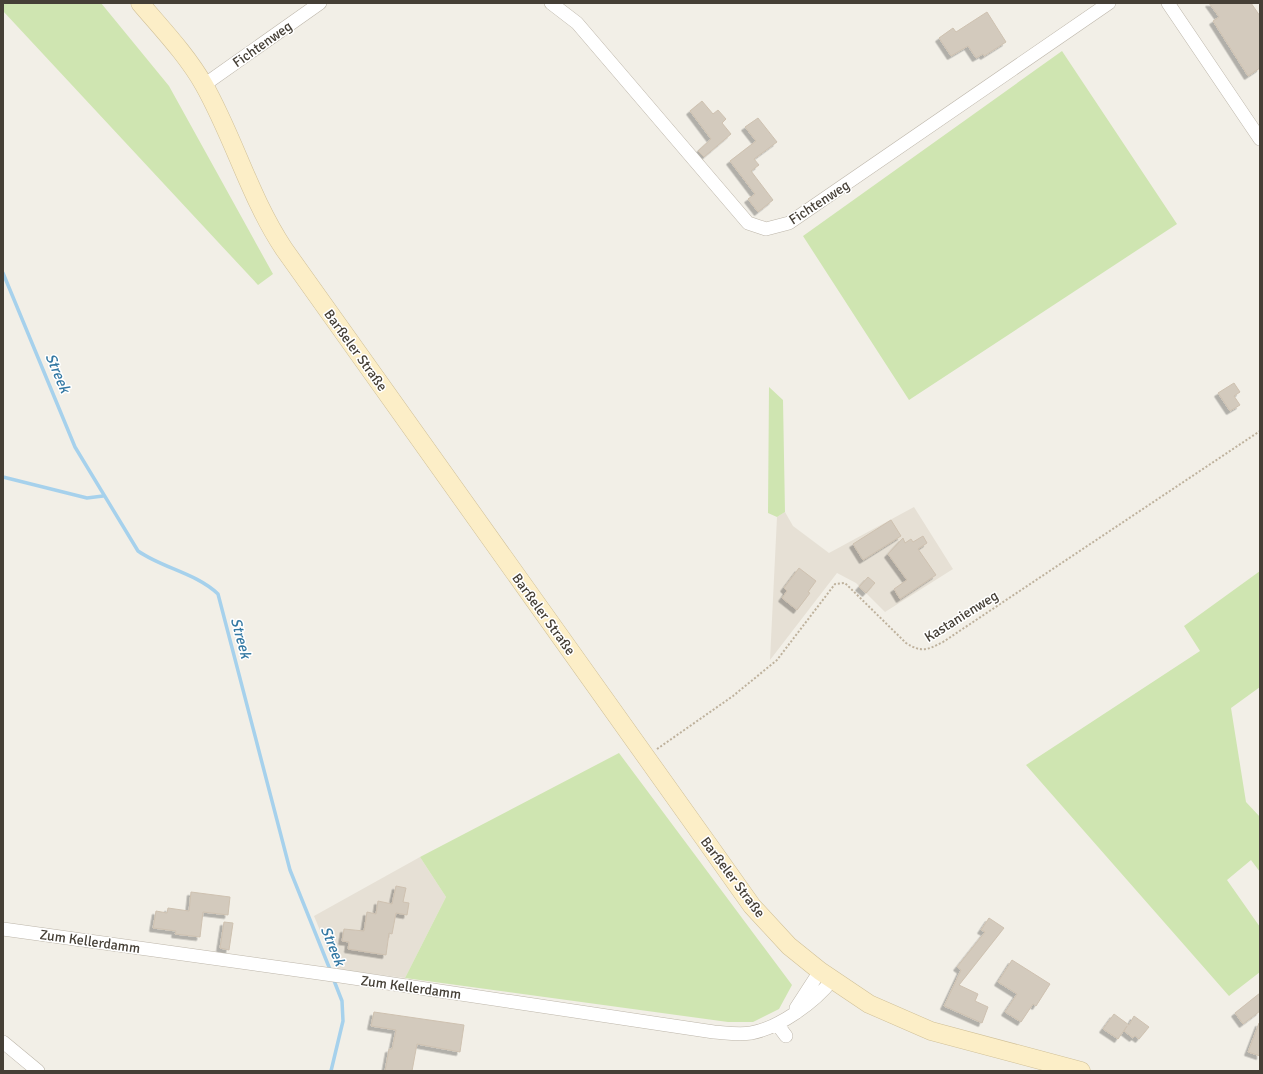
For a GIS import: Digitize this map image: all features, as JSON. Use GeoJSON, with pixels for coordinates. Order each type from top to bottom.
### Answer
{"type":"FeatureCollection","features":[{"type":"Feature","properties":{"kind":"main road","name":"Barßeler Straße"},"geometry":{"type":"LineString","coordinates":[[140,3],[178,48],[204,85],[263,215],[284,249],[752,906],[789,946],[826,976],[869,1004],[917,1027],[958,1040],[1081,1071]]}},
{"type":"Feature","properties":{"kind":"street","name":"Fichtenweg"},"geometry":{"type":"LineString","coordinates":[[204,85],[320,3]]}},
{"type":"Feature","properties":{"kind":"street","name":"Fichtenweg"},"geometry":{"type":"LineString","coordinates":[[551,3],[577,23],[748,223],[766,229],[789,224],[1109,3]]}},
{"type":"Feature","properties":{"kind":"street"},"geometry":{"type":"LineString","coordinates":[[1168,3],[1260,139]]}},
{"type":"Feature","properties":{"kind":"street","name":"Zum Kellerdamm"},"geometry":{"type":"LineString","coordinates":[[3,929],[340,976],[714,1032],[752,1033],[776,1024],[792,1015],[826,976]]}},
{"type":"Feature","properties":{"kind":"street"},"geometry":{"type":"LineString","coordinates":[[776,1024],[786,1036]]}},
{"type":"Feature","properties":{"kind":"street"},"geometry":{"type":"LineString","coordinates":[[3,1042],[38,1071]]}},
{"type":"Feature","properties":{"kind":"path","name":"Kastanienweg"},"geometry":{"type":"LineString","coordinates":[[646,757],[733,696],[777,660],[835,584],[845,583],[906,643],[916,649],[927,650],[943,642],[1260,431]]}},
{"type":"Feature","properties":{"kind":"shaded area"},"geometry":{"type":"Polygon","coordinates":[[[914,507],[953,569],[885,612],[856,583],[837,573],[770,660],[777,517],[785,512],[793,526],[829,553],[914,507]]]}},
{"type":"Feature","properties":{"kind":"shaded area"},"geometry":{"type":"Polygon","coordinates":[[[420,857],[446,897],[405,978],[336,969],[314,916],[420,857]]]}},
{"type":"Feature","properties":{"kind":"green space"},"geometry":{"type":"Polygon","coordinates":[[[3,3],[101,3],[169,86],[273,274],[258,285],[3,11],[3,3]]]}},
{"type":"Feature","properties":{"kind":"green space"},"geometry":{"type":"Polygon","coordinates":[[[1062,51],[1177,224],[909,400],[803,236],[1062,51]]]}},
{"type":"Feature","properties":{"kind":"green space"},"geometry":{"type":"Polygon","coordinates":[[[769,387],[783,400],[785,512],[777,517],[768,513],[769,387]]]}},
{"type":"Feature","properties":{"kind":"green space"},"geometry":{"type":"Polygon","coordinates":[[[1260,571],[1260,687],[1231,708],[1246,802],[1260,817],[1260,872],[1251,860],[1227,880],[1260,927],[1260,972],[1229,996],[1026,765],[1200,651],[1184,626],[1260,571]]]}},
{"type":"Feature","properties":{"kind":"green space"},"geometry":{"type":"Polygon","coordinates":[[[619,753],[792,985],[779,1009],[753,1022],[728,1022],[405,978],[446,897],[420,857],[619,753]]]}},
{"type":"Feature","properties":{"kind":"building"},"geometry":{"type":"Polygon","coordinates":[[[1209,3],[1251,3],[1260,16],[1260,68],[1248,76],[1213,21],[1219,17],[1209,3]]]}},
{"type":"Feature","properties":{"kind":"building"},"geometry":{"type":"Polygon","coordinates":[[[987,12],[1006,42],[984,56],[983,54],[976,58],[968,46],[951,56],[939,38],[953,28],[956,32],[987,12]]]}},
{"type":"Feature","properties":{"kind":"building"},"geometry":{"type":"Polygon","coordinates":[[[702,101],[713,114],[718,110],[726,119],[722,123],[731,134],[704,157],[698,151],[711,139],[690,111],[702,101]]]}},
{"type":"Feature","properties":{"kind":"building"},"geometry":{"type":"Polygon","coordinates":[[[758,118],[777,142],[754,159],[759,165],[751,171],[773,200],[758,212],[748,199],[755,194],[730,161],[756,141],[745,127],[758,118]]]}},
{"type":"Feature","properties":{"kind":"building"},"geometry":{"type":"Polygon","coordinates":[[[1234,383],[1240,392],[1234,396],[1240,405],[1230,411],[1218,393],[1234,383]]]}},
{"type":"Feature","properties":{"kind":"building"},"geometry":{"type":"Polygon","coordinates":[[[891,520],[901,536],[863,560],[853,544],[891,520]]]}},
{"type":"Feature","properties":{"kind":"building"},"geometry":{"type":"Polygon","coordinates":[[[923,536],[927,543],[918,549],[936,575],[900,599],[894,589],[907,580],[888,554],[903,538],[905,543],[911,539],[913,542],[923,536]]]}},
{"type":"Feature","properties":{"kind":"building"},"geometry":{"type":"Polygon","coordinates":[[[799,568],[816,581],[808,592],[810,593],[797,610],[782,598],[787,591],[784,588],[799,568]]]}},
{"type":"Feature","properties":{"kind":"building"},"geometry":{"type":"Polygon","coordinates":[[[868,577],[875,583],[866,593],[859,587],[868,577]]]}},
{"type":"Feature","properties":{"kind":"building"},"geometry":{"type":"Polygon","coordinates":[[[396,886],[406,888],[403,902],[409,903],[407,915],[396,913],[392,934],[389,933],[386,955],[348,949],[349,942],[342,941],[344,929],[364,931],[367,912],[376,914],[378,901],[392,904],[396,886]]]}},
{"type":"Feature","properties":{"kind":"building"},"geometry":{"type":"Polygon","coordinates":[[[191,892],[230,897],[228,915],[203,912],[200,937],[175,934],[176,931],[153,928],[156,911],[167,913],[168,908],[189,911],[191,892]]]}},
{"type":"Feature","properties":{"kind":"building"},"geometry":{"type":"Polygon","coordinates":[[[989,918],[1004,928],[959,985],[978,994],[975,1001],[988,1007],[982,1023],[944,1006],[961,970],[957,967],[985,932],[981,930],[989,918]]]}},
{"type":"Feature","properties":{"kind":"building"},"geometry":{"type":"Polygon","coordinates":[[[224,922],[233,923],[229,950],[220,948],[224,922]]]}},
{"type":"Feature","properties":{"kind":"building"},"geometry":{"type":"Polygon","coordinates":[[[1012,960],[1050,984],[1036,1006],[1033,1004],[1021,1022],[1005,1012],[1017,994],[998,982],[1012,960]]]}},
{"type":"Feature","properties":{"kind":"building"},"geometry":{"type":"Polygon","coordinates":[[[1260,993],[1260,1011],[1243,1024],[1235,1013],[1260,993]]]}},
{"type":"Feature","properties":{"kind":"building"},"geometry":{"type":"Polygon","coordinates":[[[374,1012],[464,1025],[460,1052],[417,1044],[412,1071],[385,1071],[389,1049],[392,1049],[396,1030],[371,1026],[374,1012]]]}},
{"type":"Feature","properties":{"kind":"building"},"geometry":{"type":"Polygon","coordinates":[[[1114,1014],[1129,1025],[1134,1016],[1149,1027],[1139,1039],[1135,1036],[1133,1038],[1124,1031],[1127,1026],[1118,1039],[1103,1029],[1114,1014]]]}},
{"type":"Feature","properties":{"kind":"building"},"geometry":{"type":"Polygon","coordinates":[[[1260,1023],[1260,1056],[1248,1052],[1260,1023]]]}},
{"type":"Feature","properties":{"kind":"waterway","name":"Streek"},"geometry":{"type":"LineString","coordinates":[[3,273],[75,447],[138,551],[147,557],[200,581],[218,594],[290,870],[331,972]]}},
{"type":"Feature","properties":{"kind":"waterway"},"geometry":{"type":"LineString","coordinates":[[3,477],[87,498],[103,496]]}},
{"type":"Feature","properties":{"kind":"waterway","name":"Streek"},"geometry":{"type":"LineString","coordinates":[[331,1071],[343,1021],[342,1001],[333,978]]}}]}
